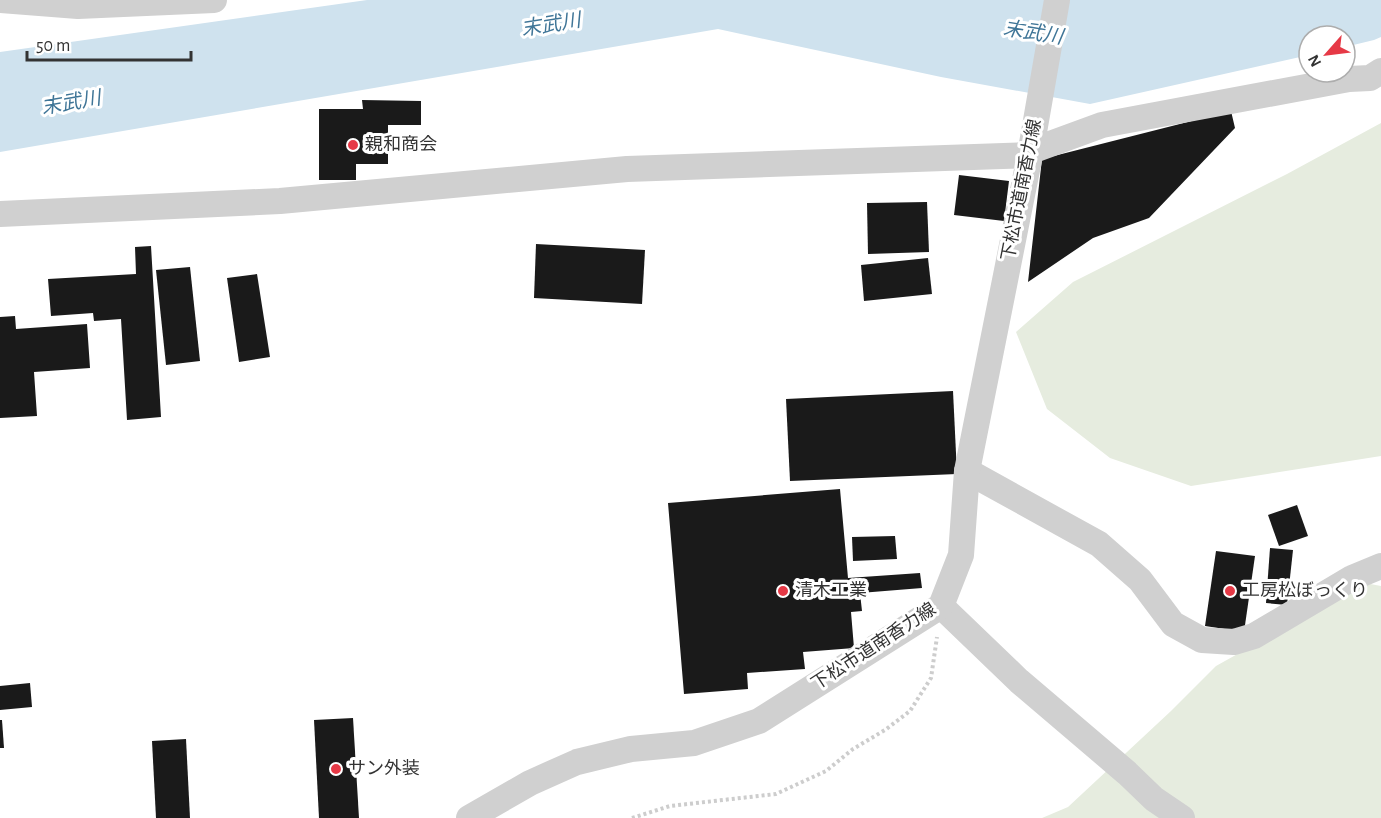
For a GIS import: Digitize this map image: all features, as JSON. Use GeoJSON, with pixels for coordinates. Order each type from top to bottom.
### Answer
{"type":"FeatureCollection","features":[{"type":"Feature","properties":{"kind":"street"},"geometry":{"type":"LineString","coordinates":[[0,0],[78,6],[214,0]]}},
{"type":"Feature","properties":{"kind":"street","name":"下松市道南香力線"},"geometry":{"type":"LineString","coordinates":[[469,818],[530,783],[577,762],[631,749],[694,743],[759,721],[941,606],[961,555],[967,471],[1031,153],[1057,0]]}},
{"type":"Feature","properties":{"kind":"street"},"geometry":{"type":"LineString","coordinates":[[0,214],[280,201],[627,168],[1031,153],[1102,125],[1349,79],[1370,78],[1381,71]]}},
{"type":"Feature","properties":{"kind":"street"},"geometry":{"type":"LineString","coordinates":[[967,471],[1099,544],[1140,580],[1173,624],[1202,640],[1234,642],[1254,636],[1352,578],[1381,566]]}},
{"type":"Feature","properties":{"kind":"street"},"geometry":{"type":"LineString","coordinates":[[941,606],[997,661],[1154,799],[1182,818]]}},
{"type":"Feature","properties":{"kind":"path"},"geometry":{"type":"LineString","coordinates":[[632,818],[670,806],[776,794],[826,771],[853,748],[885,730],[910,711],[931,678],[941,606]]}},
{"type":"Feature","properties":{"kind":"shaded area"},"geometry":{"type":"Polygon","coordinates":[[[1381,123],[1381,456],[1191,486],[1110,458],[1047,409],[1016,332],[1073,282],[1287,174],[1381,123]]]}},
{"type":"Feature","properties":{"kind":"shaded area"},"geometry":{"type":"Polygon","coordinates":[[[1365,583],[1381,586],[1381,818],[1042,818],[1068,807],[1216,666],[1365,583]]]}},
{"type":"Feature","properties":{"kind":"water","name":"末武川"},"geometry":{"type":"Polygon","coordinates":[[[367,0],[1381,0],[1381,37],[1374,40],[1357,44],[1357,24],[1297,24],[1297,58],[1090,104],[941,77],[718,29],[0,152],[0,52],[367,0]]]}},
{"type":"Feature","properties":{"kind":"building","name":"親和商会"},"geometry":{"type":"Polygon","coordinates":[[[362,100],[421,101],[421,125],[388,125],[388,164],[356,164],[356,180],[319,180],[319,109],[363,109],[362,100]]]}},
{"type":"Feature","properties":{"kind":"building"},"geometry":{"type":"Polygon","coordinates":[[[1231,111],[1235,128],[1149,218],[1093,238],[1028,282],[1042,159],[1231,111]]]}},
{"type":"Feature","properties":{"kind":"building"},"geometry":{"type":"Polygon","coordinates":[[[959,175],[1009,181],[1004,221],[954,215],[959,175]]]}},
{"type":"Feature","properties":{"kind":"building"},"geometry":{"type":"Polygon","coordinates":[[[927,202],[929,252],[868,254],[867,203],[927,202]]]}},
{"type":"Feature","properties":{"kind":"building"},"geometry":{"type":"Polygon","coordinates":[[[536,244],[645,250],[642,304],[534,298],[536,244]]]}},
{"type":"Feature","properties":{"kind":"building"},"geometry":{"type":"Polygon","coordinates":[[[151,246],[161,417],[127,420],[121,319],[94,321],[93,313],[51,316],[48,279],[136,274],[135,247],[151,246]]]}},
{"type":"Feature","properties":{"kind":"building"},"geometry":{"type":"Polygon","coordinates":[[[928,258],[932,294],[864,301],[861,265],[928,258]]]}},
{"type":"Feature","properties":{"kind":"building"},"geometry":{"type":"Polygon","coordinates":[[[190,267],[200,361],[166,365],[156,270],[190,267]]]}},
{"type":"Feature","properties":{"kind":"building"},"geometry":{"type":"Polygon","coordinates":[[[257,274],[270,357],[239,362],[227,278],[257,274]]]}},
{"type":"Feature","properties":{"kind":"building"},"geometry":{"type":"Polygon","coordinates":[[[15,316],[16,329],[87,324],[90,368],[34,372],[37,416],[0,418],[0,317],[15,316]]]}},
{"type":"Feature","properties":{"kind":"building"},"geometry":{"type":"Polygon","coordinates":[[[953,391],[957,474],[790,481],[786,399],[953,391]]]}},
{"type":"Feature","properties":{"kind":"building","name":"清木工業"},"geometry":{"type":"Polygon","coordinates":[[[840,489],[848,578],[920,573],[922,588],[860,593],[862,611],[851,612],[854,648],[803,652],[805,669],[747,673],[748,689],[684,694],[668,503],[840,489]]]}},
{"type":"Feature","properties":{"kind":"building"},"geometry":{"type":"Polygon","coordinates":[[[1297,505],[1308,536],[1279,546],[1268,515],[1297,505]]]}},
{"type":"Feature","properties":{"kind":"building"},"geometry":{"type":"Polygon","coordinates":[[[895,536],[897,559],[853,561],[852,537],[895,536]]]}},
{"type":"Feature","properties":{"kind":"building"},"geometry":{"type":"Polygon","coordinates":[[[1270,548],[1293,550],[1287,605],[1266,603],[1270,548]]]}},
{"type":"Feature","properties":{"kind":"building","name":"工房松ぼっくり"},"geometry":{"type":"Polygon","coordinates":[[[1216,551],[1255,556],[1244,632],[1205,626],[1216,551]]]}},
{"type":"Feature","properties":{"kind":"building"},"geometry":{"type":"Polygon","coordinates":[[[30,683],[32,707],[0,710],[0,686],[30,683]]]}},
{"type":"Feature","properties":{"kind":"building","name":"サン外装"},"geometry":{"type":"Polygon","coordinates":[[[353,718],[359,818],[319,818],[314,720],[353,718]]]}},
{"type":"Feature","properties":{"kind":"building"},"geometry":{"type":"Polygon","coordinates":[[[0,720],[2,720],[4,748],[0,748],[0,720]]]}},
{"type":"Feature","properties":{"kind":"building"},"geometry":{"type":"Polygon","coordinates":[[[186,739],[190,818],[156,818],[152,741],[186,739]]]}},
{"type":"Feature","properties":{"kind":"place","name":"親和商会"},"geometry":{"type":"Point","coordinates":[353,145]}},
{"type":"Feature","properties":{"kind":"place","name":"清木工業"},"geometry":{"type":"Point","coordinates":[783,591]}},
{"type":"Feature","properties":{"kind":"place","name":"工房松ぼっくり"},"geometry":{"type":"Point","coordinates":[1230,591]}},
{"type":"Feature","properties":{"kind":"place","name":"サン外装"},"geometry":{"type":"Point","coordinates":[336,769]}}]}
